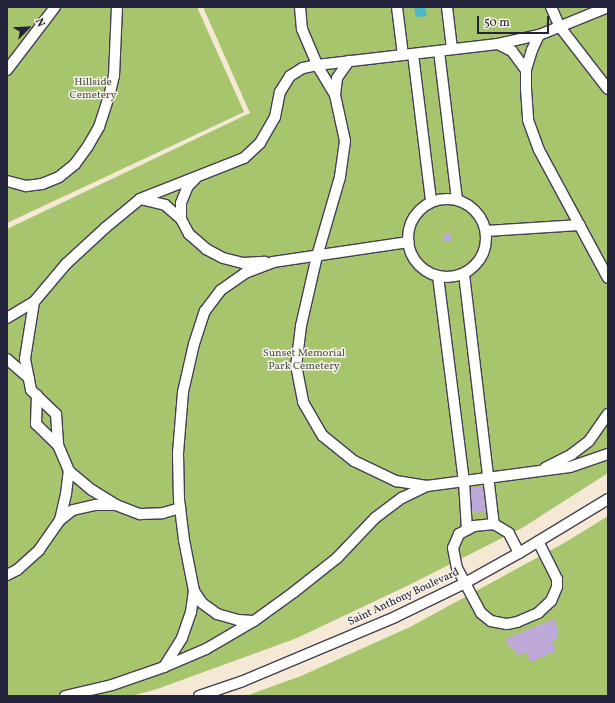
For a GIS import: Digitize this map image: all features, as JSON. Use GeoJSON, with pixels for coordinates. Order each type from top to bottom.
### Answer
{"type":"FeatureCollection","features":[{"type":"Feature","properties":{"kind":"street"},"geometry":{"type":"LineString","coordinates":[[7,70],[11,57],[55,7]]}},
{"type":"Feature","properties":{"kind":"street"},"geometry":{"type":"LineString","coordinates":[[7,181],[26,186],[42,184],[59,177],[75,164],[88,146],[99,127],[114,76],[117,7]]}},
{"type":"Feature","properties":{"kind":"street"},"geometry":{"type":"LineString","coordinates":[[300,7],[302,29],[317,65],[335,95],[345,141],[340,177],[317,256],[301,326],[296,365],[303,402],[323,436],[354,461],[396,481],[427,486],[570,467],[608,454]]}},
{"type":"Feature","properties":{"kind":"street"},"geometry":{"type":"LineString","coordinates":[[396,7],[402,55]]}},
{"type":"Feature","properties":{"kind":"street"},"geometry":{"type":"LineString","coordinates":[[447,7],[452,49]]}},
{"type":"Feature","properties":{"kind":"street"},"geometry":{"type":"LineString","coordinates":[[551,7],[560,27],[608,89]]}},
{"type":"Feature","properties":{"kind":"street"},"geometry":{"type":"LineString","coordinates":[[7,318],[34,302],[66,264],[105,228],[140,199],[244,158],[260,143],[275,117],[280,92],[290,76],[303,68],[349,61],[498,44],[539,35],[608,7]]}},
{"type":"Feature","properties":{"kind":"street"},"geometry":{"type":"LineString","coordinates":[[539,35],[532,50],[526,70],[528,120],[539,150],[608,278]]}},
{"type":"Feature","properties":{"kind":"street"},"geometry":{"type":"LineString","coordinates":[[498,44],[512,51],[526,70]]}},
{"type":"Feature","properties":{"kind":"street"},"geometry":{"type":"LineString","coordinates":[[439,51],[457,199]]}},
{"type":"Feature","properties":{"kind":"street"},"geometry":{"type":"LineString","coordinates":[[413,54],[431,201]]}},
{"type":"Feature","properties":{"kind":"street"},"geometry":{"type":"LineString","coordinates":[[335,95],[337,78],[349,61]]}},
{"type":"Feature","properties":{"kind":"street"},"geometry":{"type":"LineString","coordinates":[[181,219],[182,203],[188,186],[196,178]]}},
{"type":"Feature","properties":{"kind":"street"},"geometry":{"type":"LineString","coordinates":[[442,198],[457,199],[468,204],[478,213],[486,231],[487,240],[482,256],[470,270],[464,274],[450,277],[438,276],[426,270],[416,262],[410,251],[408,234],[414,216],[421,208],[431,201],[442,198]]}},
{"type":"Feature","properties":{"kind":"street"},"geometry":{"type":"LineString","coordinates":[[140,199],[165,205],[181,219],[188,234],[206,249],[222,258],[243,263],[273,262],[409,242]]}},
{"type":"Feature","properties":{"kind":"street"},"geometry":{"type":"LineString","coordinates":[[486,231],[580,224]]}},
{"type":"Feature","properties":{"kind":"street"},"geometry":{"type":"LineString","coordinates":[[164,667],[182,638],[191,612],[194,591],[180,508],[178,453],[184,392],[194,344],[205,311],[222,290],[245,273],[273,262]]}},
{"type":"Feature","properties":{"kind":"street"},"geometry":{"type":"LineString","coordinates":[[464,274],[494,524]]}},
{"type":"Feature","properties":{"kind":"street"},"geometry":{"type":"LineString","coordinates":[[438,276],[464,482],[467,530]]}},
{"type":"Feature","properties":{"kind":"street"},"geometry":{"type":"LineString","coordinates":[[34,302],[25,359],[31,390],[56,414],[58,445],[69,471],[92,490],[116,505],[140,514],[163,512],[180,508]]}},
{"type":"Feature","properties":{"kind":"street"},"geometry":{"type":"LineString","coordinates":[[7,360],[29,378]]}},
{"type":"Feature","properties":{"kind":"street"},"geometry":{"type":"LineString","coordinates":[[37,395],[36,424],[58,445]]}},
{"type":"Feature","properties":{"kind":"street"},"geometry":{"type":"LineString","coordinates":[[538,471],[572,454],[589,441],[608,414]]}},
{"type":"Feature","properties":{"kind":"street"},"geometry":{"type":"LineString","coordinates":[[60,520],[66,494],[69,471]]}},
{"type":"Feature","properties":{"kind":"street"},"geometry":{"type":"LineString","coordinates":[[66,696],[112,685],[164,667],[206,649],[254,621],[294,592],[337,558],[375,518],[402,498],[427,486]]}},
{"type":"Feature","properties":{"kind":"street","name":"Saint Anthony Boulevard"},"geometry":{"type":"LineString","coordinates":[[199,696],[243,681],[395,617],[465,583],[519,553],[608,499]]}},
{"type":"Feature","properties":{"kind":"street"},"geometry":{"type":"LineString","coordinates":[[7,575],[17,570],[39,550],[60,520],[73,510],[95,505],[116,505]]}},
{"type":"Feature","properties":{"kind":"street"},"geometry":{"type":"LineString","coordinates":[[519,553],[508,533],[494,524],[474,526],[460,534],[453,548],[457,568],[481,613],[491,621],[503,624],[517,622],[538,613],[551,601],[557,587],[557,579],[538,541]]}},
{"type":"Feature","properties":{"kind":"street"},"geometry":{"type":"LineString","coordinates":[[194,591],[202,603],[217,614],[238,620],[254,621]]}},
{"type":"Feature","properties":{"kind":"green space","name":"Hillside Cemetery"},"geometry":{"type":"Polygon","coordinates":[[[7,7],[197,7],[244,112],[7,223],[7,7]]]}},
{"type":"Feature","properties":{"kind":"green space","name":"Sunset Memorial Park Cemetery"},"geometry":{"type":"Polygon","coordinates":[[[203,7],[608,7],[608,473],[522,528],[411,584],[297,638],[157,689],[131,696],[7,696],[7,229],[250,113],[203,7]]]}},
{"type":"Feature","properties":{"kind":"green space"},"geometry":{"type":"Polygon","coordinates":[[[608,516],[608,696],[246,696],[301,676],[410,627],[566,542],[608,516]]]}},
{"type":"Feature","properties":{"kind":"water"},"geometry":{"type":"Polygon","coordinates":[[[414,7],[425,7],[427,16],[416,17],[414,7]]]}},
{"type":"Feature","properties":{"kind":"building"},"geometry":{"type":"Polygon","coordinates":[[[443,233],[452,233],[452,242],[443,242],[443,233]]]}},
{"type":"Feature","properties":{"kind":"building"},"geometry":{"type":"Polygon","coordinates":[[[483,487],[486,511],[475,513],[475,511],[472,511],[471,488],[483,487]]]}},
{"type":"Feature","properties":{"kind":"building"},"geometry":{"type":"Polygon","coordinates":[[[554,619],[559,632],[556,633],[559,638],[552,641],[556,651],[531,662],[526,652],[518,656],[515,650],[509,647],[505,639],[554,619]]]}}]}
